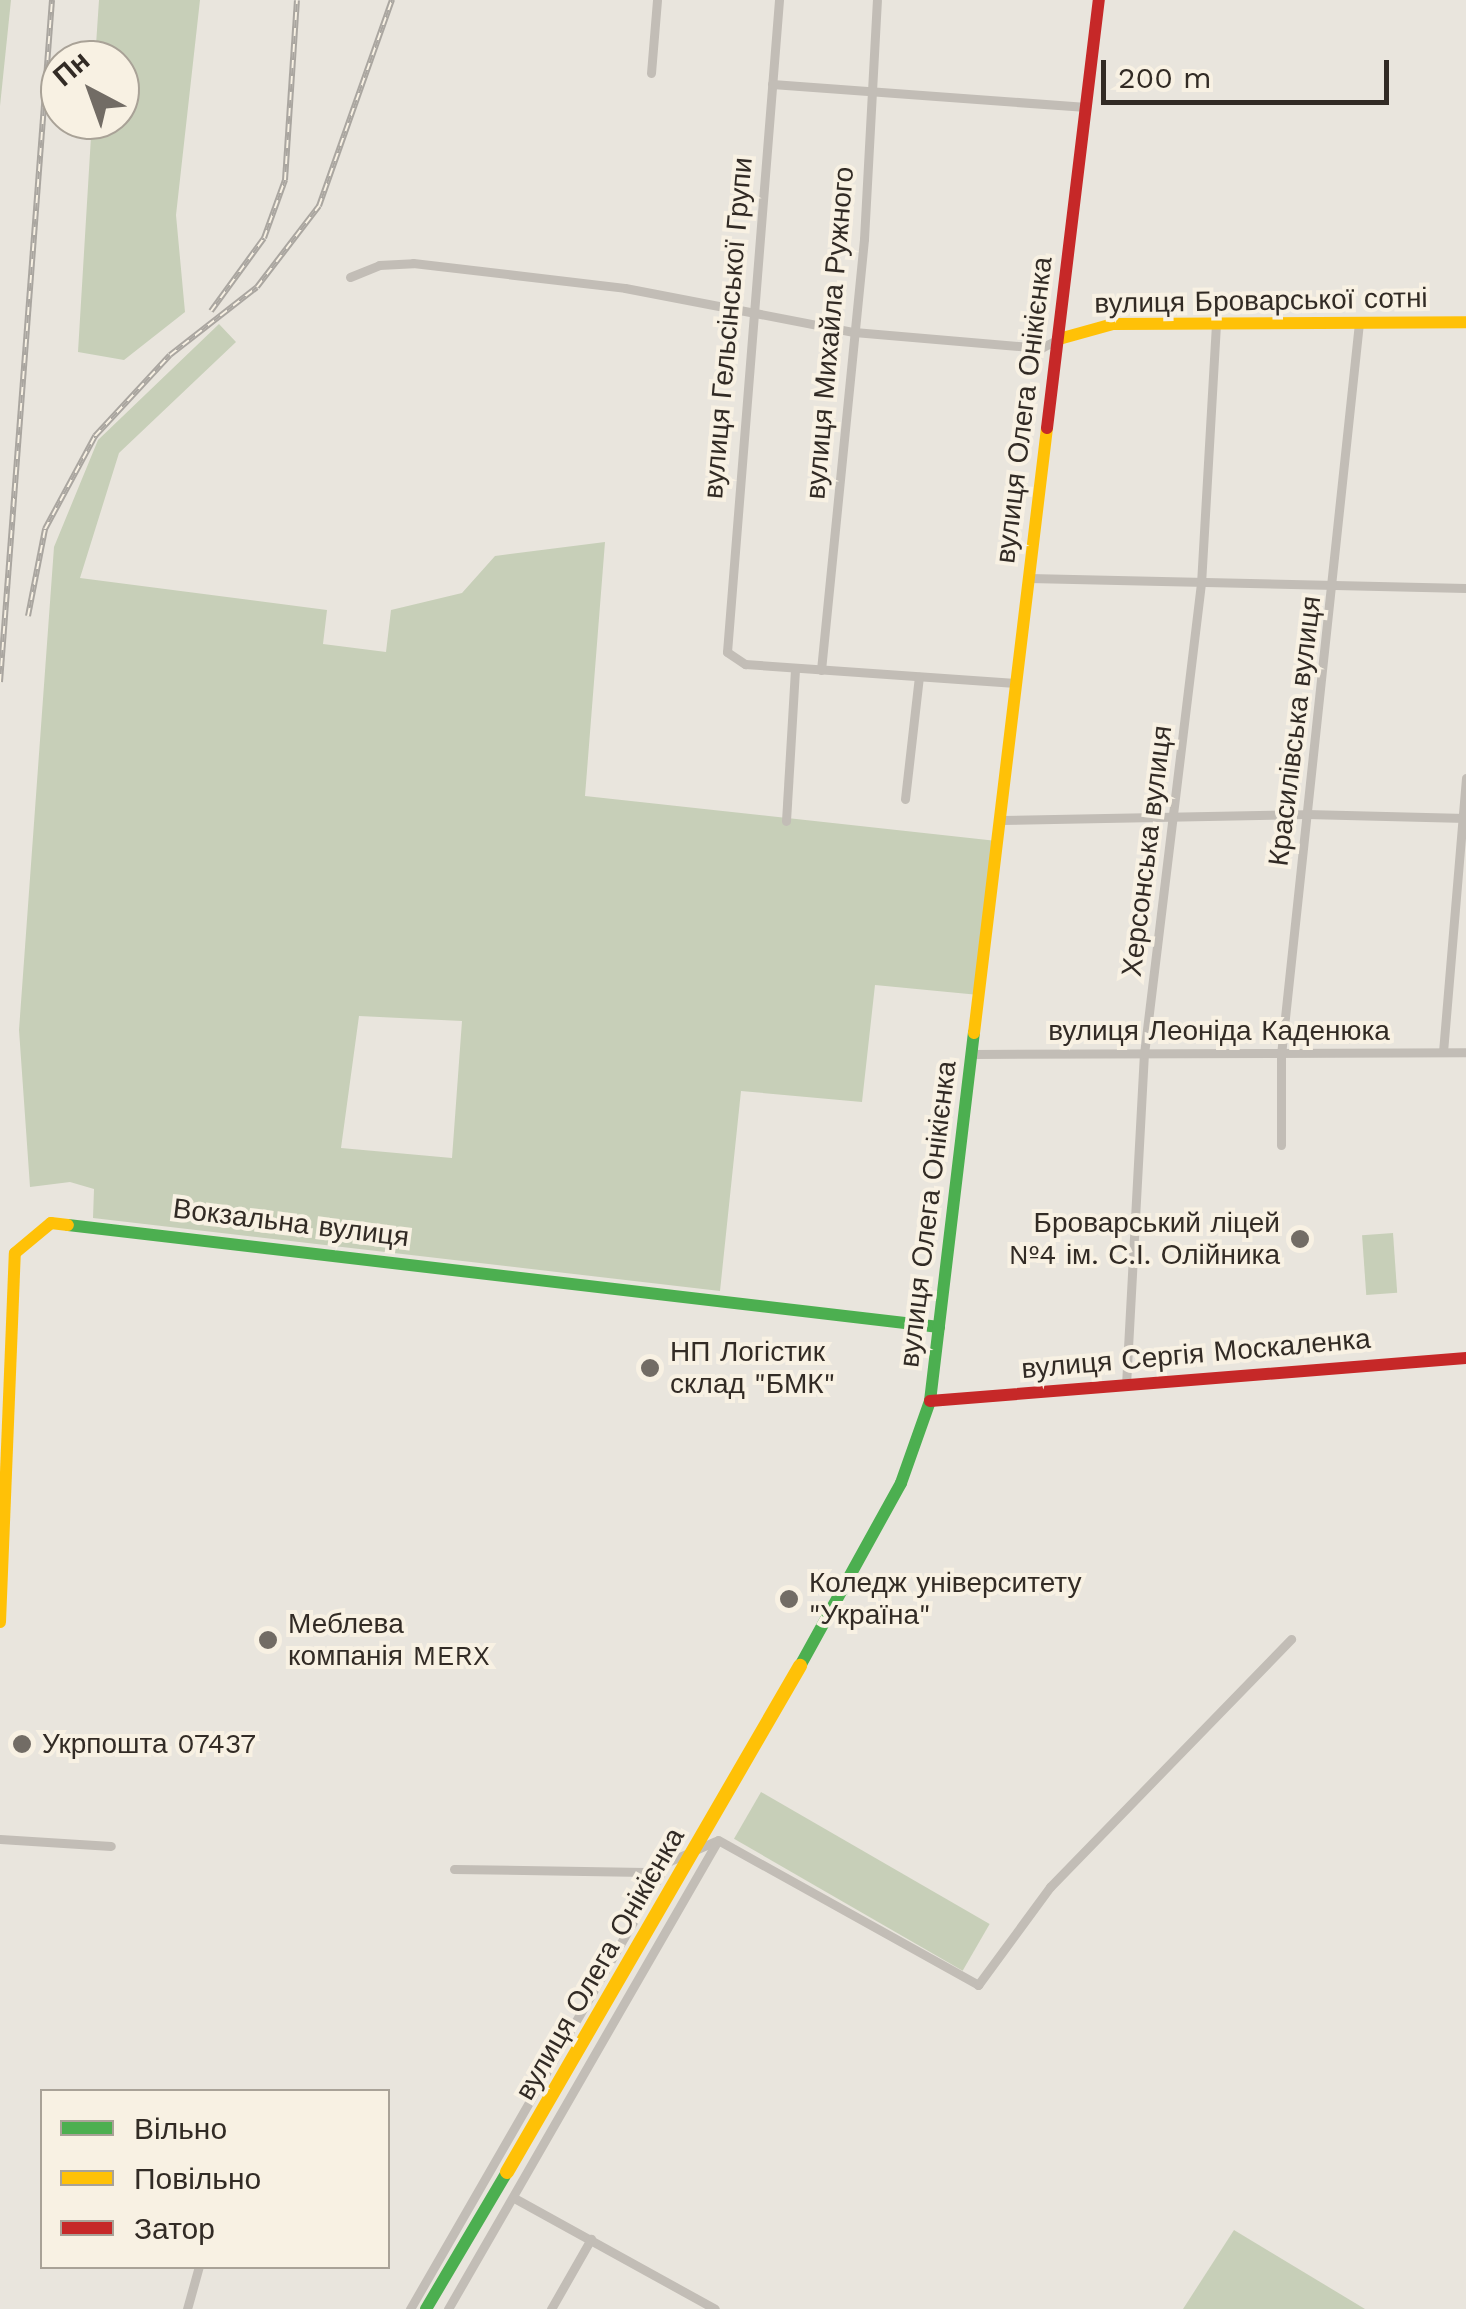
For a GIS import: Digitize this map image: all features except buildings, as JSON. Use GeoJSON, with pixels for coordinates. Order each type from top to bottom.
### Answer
{"type":"FeatureCollection","features":[{"type":"Feature","properties":{"kind":"main road","name":"вулиця Олега Онікієнка"},"geometry":{"type":"LineString","coordinates":[[426,2309],[800,1666],[901,1484],[930,1401],[1099,0]]}},
{"type":"Feature","properties":{"kind":"main road","name":"вулиця Броварської сотні"},"geometry":{"type":"LineString","coordinates":[[1060,338],[1113,324],[1466,322]]}},
{"type":"Feature","properties":{"kind":"main road","name":"Вокзальна вулиця"},"geometry":{"type":"LineString","coordinates":[[0,1622],[15,1253],[24,1238],[51,1223],[939,1327]]}},
{"type":"Feature","properties":{"kind":"main road","name":"вулиця Сергія Москаленка"},"geometry":{"type":"LineString","coordinates":[[930,1401],[1466,1358]]}},
{"type":"Feature","properties":{"kind":"street"},"geometry":{"type":"LineString","coordinates":[[651,73],[657,0]]}},
{"type":"Feature","properties":{"kind":"street","name":"вулиця Гельсінської Групи"},"geometry":{"type":"LineString","coordinates":[[779,0],[750,314],[726,644],[731,658],[795,668]]}},
{"type":"Feature","properties":{"kind":"street","name":"вулиця Михайла Ружного"},"geometry":{"type":"LineString","coordinates":[[821,670],[854,332],[877,0]]}},
{"type":"Feature","properties":{"kind":"street"},"geometry":{"type":"LineString","coordinates":[[772,84],[1086,106]]}},
{"type":"Feature","properties":{"kind":"street"},"geometry":{"type":"LineString","coordinates":[[350,277],[379,264],[413,263],[625,288],[854,332],[1041,348],[1060,338]]}},
{"type":"Feature","properties":{"kind":"street","name":"Красилівська вулиця"},"geometry":{"type":"LineString","coordinates":[[1281,1145],[1281,1055],[1306,814],[1336,585],[1359,322]]}},
{"type":"Feature","properties":{"kind":"street","name":"Херсонська вулиця"},"geometry":{"type":"LineString","coordinates":[[1126,1385],[1144,1054],[1201,584],[1216,323]]}},
{"type":"Feature","properties":{"kind":"street"},"geometry":{"type":"LineString","coordinates":[[1029,578],[1466,588]]}},
{"type":"Feature","properties":{"kind":"street"},"geometry":{"type":"LineString","coordinates":[[786,821],[795,668],[1015,683]]}},
{"type":"Feature","properties":{"kind":"street"},"geometry":{"type":"LineString","coordinates":[[905,799],[919,677]]}},
{"type":"Feature","properties":{"kind":"street"},"geometry":{"type":"LineString","coordinates":[[1443,1052],[1466,778]]}},
{"type":"Feature","properties":{"kind":"street"},"geometry":{"type":"LineString","coordinates":[[1000,820],[1176,814],[1464,818]]}},
{"type":"Feature","properties":{"kind":"street","name":"вулиця Леоніда Каденюка"},"geometry":{"type":"LineString","coordinates":[[973,1054],[1466,1052]]}},
{"type":"Feature","properties":{"kind":"street"},"geometry":{"type":"LineString","coordinates":[[718,1840],[978,1985],[1021,1925],[1159,1769],[1291,1639]]}},
{"type":"Feature","properties":{"kind":"street"},"geometry":{"type":"LineString","coordinates":[[0,1839],[111,1846]]}},
{"type":"Feature","properties":{"kind":"street"},"geometry":{"type":"LineString","coordinates":[[454,1869],[645,1872],[718,1840]]}},
{"type":"Feature","properties":{"kind":"street"},"geometry":{"type":"LineString","coordinates":[[448,2309],[516,2199],[582,2074],[718,1840]]}},
{"type":"Feature","properties":{"kind":"street"},"geometry":{"type":"LineString","coordinates":[[410,2309],[667,1863]]}},
{"type":"Feature","properties":{"kind":"street"},"geometry":{"type":"LineString","coordinates":[[555,2059],[582,2074]]}},
{"type":"Feature","properties":{"kind":"street"},"geometry":{"type":"LineString","coordinates":[[516,2199],[715,2309]]}},
{"type":"Feature","properties":{"kind":"street"},"geometry":{"type":"LineString","coordinates":[[551,2309],[566,2292],[591,2239]]}},
{"type":"Feature","properties":{"kind":"street"},"geometry":{"type":"LineString","coordinates":[[187,2309],[198,2269]]}},
{"type":"Feature","properties":{"kind":"street"},"geometry":{"type":"LineString","coordinates":[[566,2292],[567,2309]]}},
{"type":"Feature","properties":{"kind":"green space"},"geometry":{"type":"Polygon","coordinates":[[[0,0],[11,0],[0,106],[0,0]]]}},
{"type":"Feature","properties":{"kind":"green space"},"geometry":{"type":"Polygon","coordinates":[[[99,0],[200,0],[176,215],[185,312],[124,360],[78,352],[91,140],[140,140],[140,40],[96,40],[99,0]]]}},
{"type":"Feature","properties":{"kind":"green space"},"geometry":{"type":"Polygon","coordinates":[[[219,324],[236,342],[119,453],[80,578],[327,610],[323,644],[386,652],[391,610],[462,593],[495,556],[605,542],[585,796],[997,841],[979,995],[875,985],[862,1102],[741,1091],[720,1291],[93,1218],[94,1189],[70,1182],[30,1187],[19,1030],[54,547],[98,440],[219,324]],[[359,1016],[341,1148],[452,1158],[462,1021],[359,1016]]]}},
{"type":"Feature","properties":{"kind":"green space"},"geometry":{"type":"Polygon","coordinates":[[[1393,1233],[1397,1293],[1366,1295],[1362,1235],[1393,1233]]]}},
{"type":"Feature","properties":{"kind":"green space"},"geometry":{"type":"Polygon","coordinates":[[[761,1792],[990,1924],[963,1971],[734,1839],[761,1792]]]}},
{"type":"Feature","properties":{"kind":"green space"},"geometry":{"type":"Polygon","coordinates":[[[1234,2230],[1365,2309],[1183,2309],[1234,2230]]]}},
{"type":"Feature","properties":{"kind":"railway"},"geometry":{"type":"LineString","coordinates":[[0,682],[52,0]]}},
{"type":"Feature","properties":{"kind":"railway"},"geometry":{"type":"LineString","coordinates":[[211,311],[264,238],[285,180],[297,0]]}},
{"type":"Feature","properties":{"kind":"railway"},"geometry":{"type":"LineString","coordinates":[[28,616],[45,529],[95,436],[170,355],[257,287],[319,206],[392,0]]}},
{"type":"Feature","properties":{"kind":"traffic: fast"},"geometry":{"type":"LineString","coordinates":[[800,1666],[901,1483],[930,1401],[974,1033]]}},
{"type":"Feature","properties":{"kind":"traffic: fast"},"geometry":{"type":"LineString","coordinates":[[68,1225],[939,1327]]}},
{"type":"Feature","properties":{"kind":"traffic: fast"},"geometry":{"type":"LineString","coordinates":[[426,2309],[507,2172]]}},
{"type":"Feature","properties":{"kind":"traffic: slow"},"geometry":{"type":"LineString","coordinates":[[1059,339],[1113,324],[1466,322]]}},
{"type":"Feature","properties":{"kind":"traffic: slow"},"geometry":{"type":"LineString","coordinates":[[974,1033],[1047,428]]}},
{"type":"Feature","properties":{"kind":"traffic: slow"},"geometry":{"type":"LineString","coordinates":[[0,1622],[15,1253],[51,1223],[68,1225]]}},
{"type":"Feature","properties":{"kind":"traffic: slow"},"geometry":{"type":"LineString","coordinates":[[507,2172],[800,1666]]}},
{"type":"Feature","properties":{"kind":"traffic: jam"},"geometry":{"type":"LineString","coordinates":[[1047,428],[1099,0]]}},
{"type":"Feature","properties":{"kind":"traffic: jam"},"geometry":{"type":"LineString","coordinates":[[930,1401],[1466,1358]]}},
{"type":"Feature","properties":{"kind":"place","name":"Броварський ліцей №4 ім. С.І. Олійника"},"geometry":{"type":"Point","coordinates":[1300,1239]}},
{"type":"Feature","properties":{"kind":"place","name":"НП Логістик склад \"БМК\""},"geometry":{"type":"Point","coordinates":[650,1368]}},
{"type":"Feature","properties":{"kind":"place","name":"Коледж університету \"Україна\""},"geometry":{"type":"Point","coordinates":[789,1599]}},
{"type":"Feature","properties":{"kind":"place","name":"Меблева компанія MERX"},"geometry":{"type":"Point","coordinates":[268,1640]}},
{"type":"Feature","properties":{"kind":"place","name":"Укрпошта 07437"},"geometry":{"type":"Point","coordinates":[22,1744]}}]}
